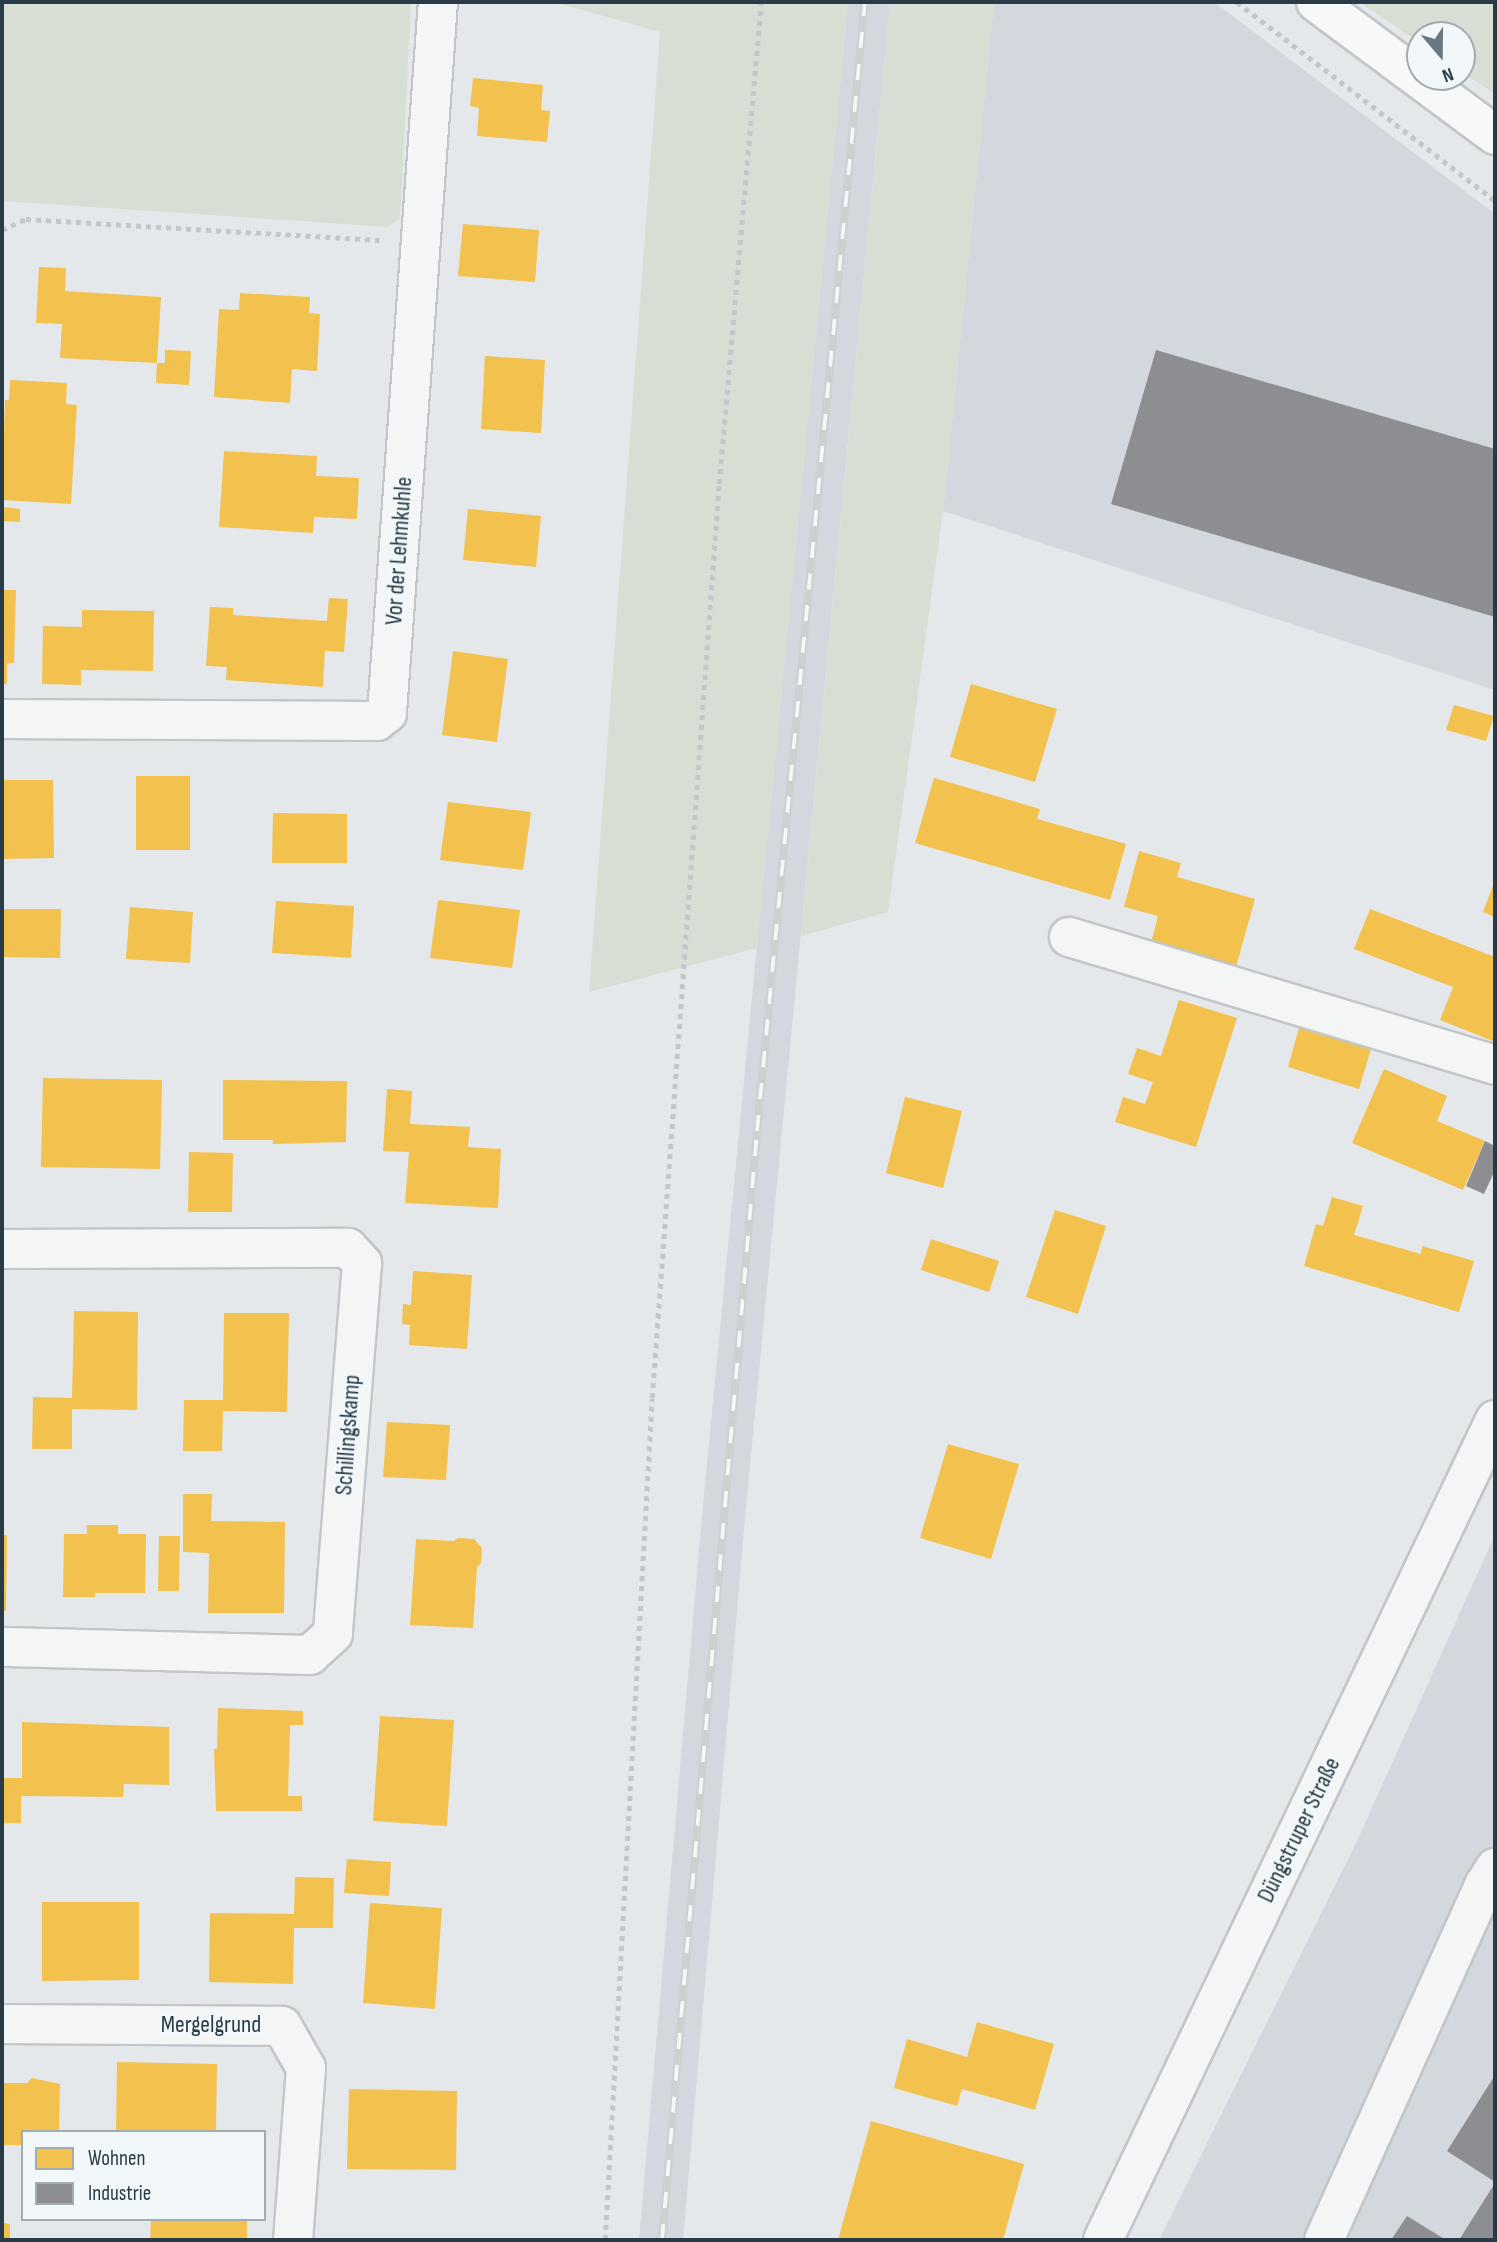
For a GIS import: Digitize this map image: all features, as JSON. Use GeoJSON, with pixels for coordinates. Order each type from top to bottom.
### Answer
{"type":"FeatureCollection","features":[{"type":"Feature","properties":{"kind":"main road"},"geometry":{"type":"LineString","coordinates":[[1316,2],[1495,135]]}},
{"type":"Feature","properties":{"kind":"street","name":"Vor der Lehmkuhle"},"geometry":{"type":"LineString","coordinates":[[2,719],[377,721],[387,713],[438,2]]}},
{"type":"Feature","properties":{"kind":"street"},"geometry":{"type":"LineString","coordinates":[[1069,937],[1495,1065]]}},
{"type":"Feature","properties":{"kind":"street","name":"Schillingskamp"},"geometry":{"type":"LineString","coordinates":[[2,1249],[348,1248],[362,1263],[333,1634],[310,1655],[2,1647]]}},
{"type":"Feature","properties":{"kind":"street","name":"Düngstruper Straße"},"geometry":{"type":"LineString","coordinates":[[1103,2240],[1495,1420]]}},
{"type":"Feature","properties":{"kind":"street"},"geometry":{"type":"LineString","coordinates":[[1324,2240],[1485,1884],[1495,1868]]}},
{"type":"Feature","properties":{"kind":"street","name":"Mergelgrund"},"geometry":{"type":"LineString","coordinates":[[2,2024],[282,2026],[306,2068],[293,2240]]}},
{"type":"Feature","properties":{"kind":"path"},"geometry":{"type":"LineString","coordinates":[[605,2240],[653,1384],[719,484],[761,2]]}},
{"type":"Feature","properties":{"kind":"path"},"geometry":{"type":"LineString","coordinates":[[1237,2],[1495,201]]}},
{"type":"Feature","properties":{"kind":"path"},"geometry":{"type":"LineString","coordinates":[[2,230],[26,219],[422,242]]}},
{"type":"Feature","properties":{"kind":"shaded area"},"geometry":{"type":"Polygon","coordinates":[[[2,2],[411,2],[400,218],[388,227],[2,201],[2,2]]]}},
{"type":"Feature","properties":{"kind":"shaded area"},"geometry":{"type":"Polygon","coordinates":[[[554,2],[848,2],[757,948],[589,992],[660,32],[554,2]]]}},
{"type":"Feature","properties":{"kind":"shaded area"},"geometry":{"type":"Polygon","coordinates":[[[848,2],[890,2],[745,1518],[683,2240],[639,2240],[702,1516],[848,2]]]}},
{"type":"Feature","properties":{"kind":"shaded area"},"geometry":{"type":"Polygon","coordinates":[[[890,2],[994,2],[943,511],[888,912],[801,936],[890,2]]]}},
{"type":"Feature","properties":{"kind":"shaded area"},"geometry":{"type":"Polygon","coordinates":[[[994,2],[1214,2],[1495,214],[1495,690],[943,511],[994,2]]]}},
{"type":"Feature","properties":{"kind":"shaded area"},"geometry":{"type":"Polygon","coordinates":[[[1359,2],[1495,2],[1495,94],[1476,81],[1476,21],[1406,21],[1406,34],[1359,2]]]}},
{"type":"Feature","properties":{"kind":"shaded area"},"geometry":{"type":"Polygon","coordinates":[[[1495,1535],[1495,2240],[1159,2240],[1356,1843],[1495,1535]]]}},
{"type":"Feature","properties":{"kind":"building: Wohnen"},"geometry":{"type":"Polygon","coordinates":[[[473,78],[543,85],[541,110],[550,111],[547,142],[477,136],[479,108],[470,106],[473,78]]]}},
{"type":"Feature","properties":{"kind":"building: Wohnen"},"geometry":{"type":"Polygon","coordinates":[[[463,224],[539,230],[535,282],[458,276],[463,224]]]}},
{"type":"Feature","properties":{"kind":"building: Wohnen"},"geometry":{"type":"Polygon","coordinates":[[[39,267],[66,268],[65,291],[161,297],[157,363],[60,358],[62,324],[36,323],[39,267]]]}},
{"type":"Feature","properties":{"kind":"building: Wohnen"},"geometry":{"type":"Polygon","coordinates":[[[240,293],[310,297],[309,313],[320,314],[317,371],[292,369],[290,403],[214,397],[219,309],[239,310],[240,293]]]}},
{"type":"Feature","properties":{"kind":"building: Wohnen"},"geometry":{"type":"Polygon","coordinates":[[[165,350],[191,351],[189,385],[156,383],[157,363],[165,363],[165,350]]]}},
{"type":"Feature","properties":{"kind":"building: Wohnen"},"geometry":{"type":"Polygon","coordinates":[[[485,356],[545,360],[541,433],[481,429],[485,356]]]}},
{"type":"Feature","properties":{"kind":"building: Wohnen"},"geometry":{"type":"Polygon","coordinates":[[[10,380],[67,383],[66,404],[77,405],[71,504],[2,500],[5,400],[9,400],[10,380]]]}},
{"type":"Feature","properties":{"kind":"building: Wohnen"},"geometry":{"type":"Polygon","coordinates":[[[224,451],[317,456],[316,476],[359,478],[357,519],[314,517],[313,533],[219,527],[224,451]]]}},
{"type":"Feature","properties":{"kind":"building: Wohnen"},"geometry":{"type":"Polygon","coordinates":[[[2,507],[20,509],[20,522],[2,521],[2,507]]]}},
{"type":"Feature","properties":{"kind":"building: Wohnen"},"geometry":{"type":"Polygon","coordinates":[[[468,509],[541,516],[536,567],[463,560],[468,509]]]}},
{"type":"Feature","properties":{"kind":"building: Wohnen"},"geometry":{"type":"Polygon","coordinates":[[[2,590],[16,590],[14,663],[7,663],[7,684],[2,684],[2,590]]]}},
{"type":"Feature","properties":{"kind":"building: Wohnen"},"geometry":{"type":"Polygon","coordinates":[[[329,598],[348,599],[344,652],[325,651],[323,687],[226,680],[227,667],[206,666],[210,607],[233,608],[233,615],[327,621],[329,598]]]}},
{"type":"Feature","properties":{"kind":"building: Wohnen"},"geometry":{"type":"Polygon","coordinates":[[[82,610],[154,611],[153,671],[81,670],[81,685],[42,684],[43,626],[82,627],[82,610]]]}},
{"type":"Feature","properties":{"kind":"building: Wohnen"},"geometry":{"type":"Polygon","coordinates":[[[453,651],[508,659],[497,742],[442,735],[453,651]]]}},
{"type":"Feature","properties":{"kind":"building: Wohnen"},"geometry":{"type":"Polygon","coordinates":[[[971,684],[1057,709],[1035,782],[950,757],[971,684]]]}},
{"type":"Feature","properties":{"kind":"building: Wohnen"},"geometry":{"type":"Polygon","coordinates":[[[1454,705],[1494,716],[1486,741],[1446,730],[1454,705]]]}},
{"type":"Feature","properties":{"kind":"building: Wohnen"},"geometry":{"type":"Polygon","coordinates":[[[136,776],[190,776],[190,850],[136,850],[136,776]]]}},
{"type":"Feature","properties":{"kind":"building: Wohnen"},"geometry":{"type":"Polygon","coordinates":[[[934,778],[1040,809],[1037,819],[1126,844],[1110,900],[915,843],[934,778]]]}},
{"type":"Feature","properties":{"kind":"building: Wohnen"},"geometry":{"type":"Polygon","coordinates":[[[2,780],[53,780],[54,858],[2,859],[2,780]]]}},
{"type":"Feature","properties":{"kind":"building: Wohnen"},"geometry":{"type":"Polygon","coordinates":[[[448,802],[531,812],[523,870],[440,860],[448,802]]]}},
{"type":"Feature","properties":{"kind":"building: Wohnen"},"geometry":{"type":"Polygon","coordinates":[[[273,813],[347,814],[347,863],[272,863],[273,813]]]}},
{"type":"Feature","properties":{"kind":"building: Wohnen"},"geometry":{"type":"Polygon","coordinates":[[[1139,851],[1181,863],[1177,877],[1255,899],[1236,967],[1151,943],[1158,916],[1124,907],[1139,851]]]}},
{"type":"Feature","properties":{"kind":"building: Wohnen"},"geometry":{"type":"Polygon","coordinates":[[[1495,880],[1495,917],[1483,912],[1495,880]]]}},
{"type":"Feature","properties":{"kind":"building: Wohnen"},"geometry":{"type":"Polygon","coordinates":[[[438,900],[520,910],[512,968],[430,958],[438,900]]]}},
{"type":"Feature","properties":{"kind":"building: Wohnen"},"geometry":{"type":"Polygon","coordinates":[[[276,901],[354,906],[351,958],[272,953],[276,901]]]}},
{"type":"Feature","properties":{"kind":"building: Wohnen"},"geometry":{"type":"Polygon","coordinates":[[[130,907],[193,912],[190,963],[126,959],[130,907]]]}},
{"type":"Feature","properties":{"kind":"building: Wohnen"},"geometry":{"type":"Polygon","coordinates":[[[2,909],[61,909],[60,958],[2,957],[2,909]]]}},
{"type":"Feature","properties":{"kind":"building: Wohnen"},"geometry":{"type":"Polygon","coordinates":[[[1370,909],[1495,957],[1495,1042],[1440,1020],[1453,987],[1354,949],[1370,909]]]}},
{"type":"Feature","properties":{"kind":"building: Wohnen"},"geometry":{"type":"Polygon","coordinates":[[[1179,1000],[1237,1018],[1196,1147],[1115,1122],[1123,1097],[1145,1104],[1153,1082],[1128,1074],[1137,1048],[1161,1056],[1179,1000]]]}},
{"type":"Feature","properties":{"kind":"building: Wohnen"},"geometry":{"type":"Polygon","coordinates":[[[1301,1021],[1373,1042],[1359,1089],[1288,1067],[1301,1021]]]}},
{"type":"Feature","properties":{"kind":"building: Wohnen"},"geometry":{"type":"Polygon","coordinates":[[[1384,1069],[1447,1096],[1437,1121],[1485,1141],[1463,1190],[1352,1143],[1384,1069]]]}},
{"type":"Feature","properties":{"kind":"building: Wohnen"},"geometry":{"type":"Polygon","coordinates":[[[43,1078],[162,1080],[160,1169],[41,1167],[43,1078]]]}},
{"type":"Feature","properties":{"kind":"building: Wohnen"},"geometry":{"type":"Polygon","coordinates":[[[223,1080],[347,1081],[346,1142],[273,1144],[273,1140],[223,1140],[223,1080]]]}},
{"type":"Feature","properties":{"kind":"building: Wohnen"},"geometry":{"type":"Polygon","coordinates":[[[387,1089],[412,1091],[410,1124],[470,1127],[468,1147],[501,1149],[498,1208],[405,1203],[409,1152],[383,1151],[387,1089]]]}},
{"type":"Feature","properties":{"kind":"building: Wohnen"},"geometry":{"type":"Polygon","coordinates":[[[905,1097],[962,1111],[943,1188],[886,1173],[905,1097]]]}},
{"type":"Feature","properties":{"kind":"building: Wohnen"},"geometry":{"type":"Polygon","coordinates":[[[189,1152],[233,1153],[232,1212],[188,1212],[189,1152]]]}},
{"type":"Feature","properties":{"kind":"building: Wohnen"},"geometry":{"type":"Polygon","coordinates":[[[1332,1197],[1363,1206],[1354,1235],[1421,1254],[1422,1246],[1474,1261],[1459,1312],[1304,1266],[1316,1224],[1323,1226],[1332,1197]]]}},
{"type":"Feature","properties":{"kind":"building: Wohnen"},"geometry":{"type":"Polygon","coordinates":[[[1055,1210],[1106,1226],[1078,1314],[1026,1297],[1055,1210]]]}},
{"type":"Feature","properties":{"kind":"building: Wohnen"},"geometry":{"type":"Polygon","coordinates":[[[931,1239],[999,1261],[989,1292],[921,1270],[931,1239]]]}},
{"type":"Feature","properties":{"kind":"building: Wohnen"},"geometry":{"type":"Polygon","coordinates":[[[413,1271],[472,1275],[467,1349],[409,1345],[410,1325],[402,1324],[403,1304],[411,1305],[413,1271]]]}},
{"type":"Feature","properties":{"kind":"building: Wohnen"},"geometry":{"type":"Polygon","coordinates":[[[74,1311],[138,1312],[137,1410],[72,1409],[72,1449],[32,1449],[33,1397],[72,1398],[74,1311]]]}},
{"type":"Feature","properties":{"kind":"building: Wohnen"},"geometry":{"type":"Polygon","coordinates":[[[224,1313],[289,1313],[287,1412],[223,1411],[222,1451],[183,1451],[184,1400],[223,1400],[224,1313]]]}},
{"type":"Feature","properties":{"kind":"building: Wohnen"},"geometry":{"type":"Polygon","coordinates":[[[387,1422],[450,1425],[446,1480],[383,1477],[387,1422]]]}},
{"type":"Feature","properties":{"kind":"building: Wohnen"},"geometry":{"type":"Polygon","coordinates":[[[948,1444],[1019,1464],[991,1559],[920,1538],[948,1444]]]}},
{"type":"Feature","properties":{"kind":"building: Wohnen"},"geometry":{"type":"Polygon","coordinates":[[[183,1494],[212,1494],[211,1521],[285,1522],[284,1613],[208,1613],[209,1553],[183,1552],[183,1494]]]}},
{"type":"Feature","properties":{"kind":"building: Wohnen"},"geometry":{"type":"Polygon","coordinates":[[[87,1525],[118,1525],[118,1534],[146,1534],[145,1593],[95,1593],[95,1597],[63,1597],[64,1534],[87,1534],[87,1525]]]}},
{"type":"Feature","properties":{"kind":"building: Wohnen"},"geometry":{"type":"Polygon","coordinates":[[[2,1535],[7,1535],[6,1611],[2,1611],[2,1535]]]}},
{"type":"Feature","properties":{"kind":"building: Wohnen"},"geometry":{"type":"Polygon","coordinates":[[[159,1536],[180,1536],[179,1591],[158,1591],[159,1536]]]}},
{"type":"Feature","properties":{"kind":"building: Wohnen"},"geometry":{"type":"Polygon","coordinates":[[[458,1538],[474,1539],[482,1548],[481,1563],[477,1567],[473,1628],[410,1625],[416,1539],[454,1541],[458,1538]]]}},
{"type":"Feature","properties":{"kind":"building: Wohnen"},"geometry":{"type":"Polygon","coordinates":[[[218,1708],[303,1711],[303,1725],[290,1725],[288,1796],[302,1796],[302,1811],[216,1811],[214,1749],[217,1749],[218,1708]]]}},
{"type":"Feature","properties":{"kind":"building: Wohnen"},"geometry":{"type":"Polygon","coordinates":[[[380,1716],[454,1720],[447,1826],[373,1821],[380,1716]]]}},
{"type":"Feature","properties":{"kind":"building: Wohnen"},"geometry":{"type":"Polygon","coordinates":[[[22,1722],[169,1727],[169,1785],[124,1784],[123,1797],[21,1796],[21,1823],[2,1823],[2,1778],[22,1778],[22,1722]]]}},
{"type":"Feature","properties":{"kind":"building: Wohnen"},"geometry":{"type":"Polygon","coordinates":[[[347,1859],[391,1862],[389,1896],[344,1893],[347,1859]]]}},
{"type":"Feature","properties":{"kind":"building: Wohnen"},"geometry":{"type":"Polygon","coordinates":[[[295,1877],[334,1878],[333,1928],[294,1928],[293,1984],[209,1982],[210,1913],[294,1914],[295,1877]]]}},
{"type":"Feature","properties":{"kind":"building: Wohnen"},"geometry":{"type":"Polygon","coordinates":[[[42,1902],[139,1902],[139,1980],[42,1981],[42,1902]]]}},
{"type":"Feature","properties":{"kind":"building: Wohnen"},"geometry":{"type":"Polygon","coordinates":[[[370,1903],[442,1908],[435,2009],[363,2003],[370,1903]]]}},
{"type":"Feature","properties":{"kind":"building: Wohnen"},"geometry":{"type":"Polygon","coordinates":[[[977,2022],[1054,2044],[1035,2110],[962,2089],[957,2106],[894,2088],[907,2039],[967,2057],[977,2022]]]}},
{"type":"Feature","properties":{"kind":"building: Wohnen"},"geometry":{"type":"Polygon","coordinates":[[[117,2062],[217,2064],[216,2130],[116,2130],[117,2062]]]}},
{"type":"Feature","properties":{"kind":"building: Wohnen"},"geometry":{"type":"Polygon","coordinates":[[[32,2078],[60,2084],[59,2130],[21,2130],[21,2145],[2,2145],[2,2083],[27,2083],[32,2078]]]}},
{"type":"Feature","properties":{"kind":"building: Wohnen"},"geometry":{"type":"Polygon","coordinates":[[[349,2089],[457,2091],[456,2170],[347,2169],[349,2089]]]}},
{"type":"Feature","properties":{"kind":"building: Wohnen"},"geometry":{"type":"Polygon","coordinates":[[[871,2121],[1024,2164],[1003,2240],[838,2240],[871,2121]]]}},
{"type":"Feature","properties":{"kind":"building: Wohnen"},"geometry":{"type":"Polygon","coordinates":[[[151,2221],[247,2221],[247,2240],[150,2240],[151,2221]]]}},
{"type":"Feature","properties":{"kind":"building: Wohnen"},"geometry":{"type":"Polygon","coordinates":[[[2,2223],[10,2224],[10,2240],[2,2240],[2,2223]]]}},
{"type":"Feature","properties":{"kind":"building: Industrie"},"geometry":{"type":"Polygon","coordinates":[[[1156,350],[1495,449],[1495,617],[1111,504],[1156,350]]]}},
{"type":"Feature","properties":{"kind":"building: Industrie"},"geometry":{"type":"Polygon","coordinates":[[[1485,1141],[1495,1146],[1495,1170],[1484,1194],[1466,1186],[1485,1141]]]}},
{"type":"Feature","properties":{"kind":"building: Industrie"},"geometry":{"type":"Polygon","coordinates":[[[1495,2075],[1495,2182],[1447,2151],[1495,2075]]]}},
{"type":"Feature","properties":{"kind":"building: Industrie"},"geometry":{"type":"Polygon","coordinates":[[[1495,2183],[1495,2240],[1459,2240],[1495,2183]]]}},
{"type":"Feature","properties":{"kind":"building: Industrie"},"geometry":{"type":"Polygon","coordinates":[[[1407,2216],[1446,2240],[1391,2240],[1407,2216]]]}},
{"type":"Feature","properties":{"kind":"railway"},"geometry":{"type":"LineString","coordinates":[[662,2240],[757,1131],[865,2]]}}]}
